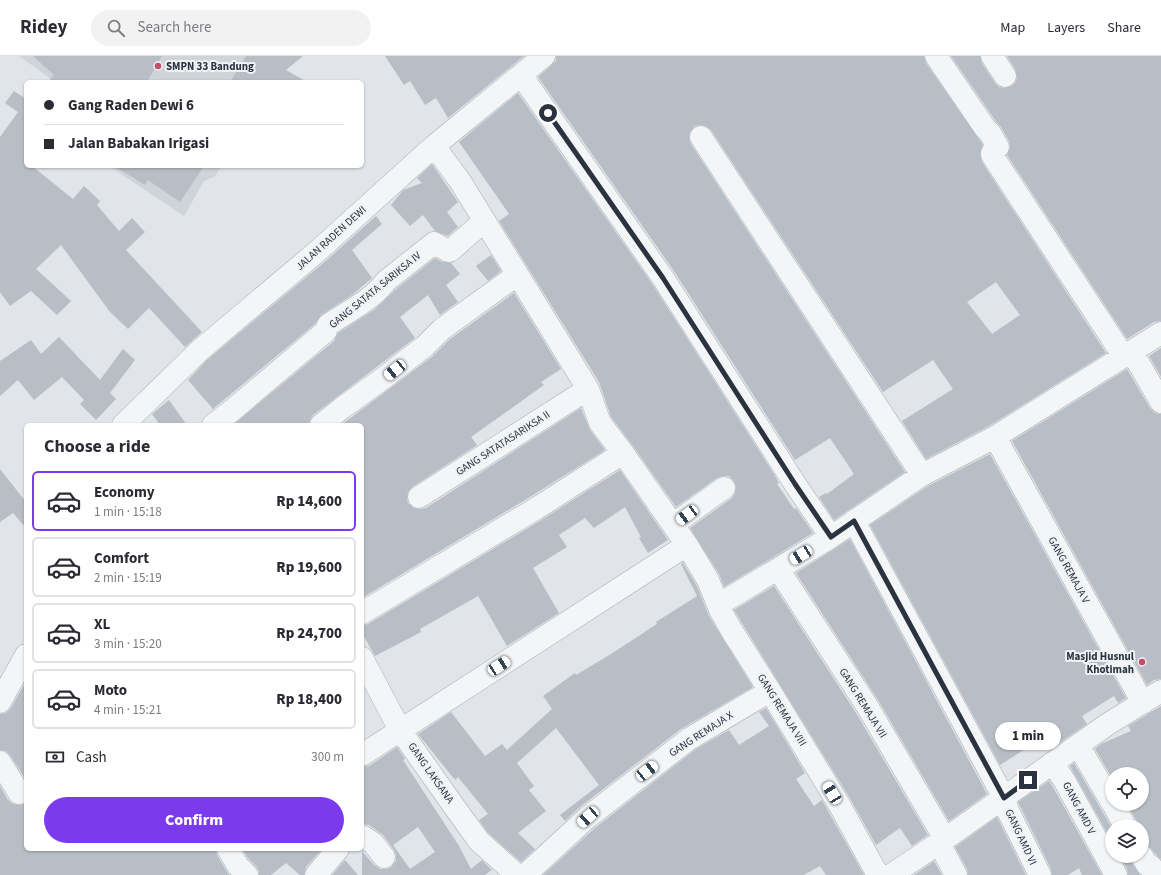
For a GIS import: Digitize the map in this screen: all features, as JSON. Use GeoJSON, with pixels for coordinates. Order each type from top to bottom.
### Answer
{"type":"FeatureCollection","features":[{"type":"Feature","properties":{"kind":"street","name":"JALAN RADEN DEWI"},"geometry":{"type":"LineString","coordinates":[[125,423],[199,352],[320,249],[434,146],[544,56]]}},
{"type":"Feature","properties":{"kind":"street"},"geometry":{"type":"LineString","coordinates":[[936,56],[985,128],[990,133],[998,147],[992,155],[1161,402]]}},
{"type":"Feature","properties":{"kind":"street"},"geometry":{"type":"LineString","coordinates":[[992,56],[1005,76]]}},
{"type":"Feature","properties":{"kind":"street"},"geometry":{"type":"LineString","coordinates":[[521,74],[663,278],[795,484],[831,537]]}},
{"type":"Feature","properties":{"kind":"street"},"geometry":{"type":"LineString","coordinates":[[701,137],[922,475]]}},
{"type":"Feature","properties":{"kind":"street","name":"GANG REMAJA VIII"},"geometry":{"type":"LineString","coordinates":[[434,146],[460,181],[588,389],[600,423],[623,453],[687,545],[708,580],[718,605],[732,630],[840,806],[878,875]]}},
{"type":"Feature","properties":{"kind":"street","name":"GANG SATATA SARIKSA IV"},"geometry":{"type":"LineString","coordinates":[[216,423],[326,331],[328,325],[381,288],[386,281],[434,243],[450,251],[484,221]]}},
{"type":"Feature","properties":{"kind":"street"},"geometry":{"type":"LineString","coordinates":[[323,423],[386,377],[425,346],[442,329],[517,275]]}},
{"type":"Feature","properties":{"kind":"street"},"geometry":{"type":"LineString","coordinates":[[718,605],[831,537],[922,475],[995,437],[1161,333]]}},
{"type":"Feature","properties":{"kind":"street","name":"GANG SATATASARIKSA II"},"geometry":{"type":"LineString","coordinates":[[419,498],[588,389]]}},
{"type":"Feature","properties":{"kind":"street","name":"GANG REMAJA V"},"geometry":{"type":"LineString","coordinates":[[995,437],[1152,697]]}},
{"type":"Feature","properties":{"kind":"street"},"geometry":{"type":"LineString","coordinates":[[364,612],[538,508],[623,453]]}},
{"type":"Feature","properties":{"kind":"street"},"geometry":{"type":"LineString","coordinates":[[674,526],[678,521],[724,488]]}},
{"type":"Feature","properties":{"kind":"street","name":"GANG AMD VI"},"geometry":{"type":"LineString","coordinates":[[854,521],[1004,798],[1008,811],[1040,875]]}},
{"type":"Feature","properties":{"kind":"street"},"geometry":{"type":"LineString","coordinates":[[364,754],[687,545]]}},
{"type":"Feature","properties":{"kind":"street","name":"GANG REMAJA VII"},"geometry":{"type":"LineString","coordinates":[[780,568],[782,575],[867,706],[942,841],[956,875]]}},
{"type":"Feature","properties":{"kind":"street"},"geometry":{"type":"LineString","coordinates":[[0,702],[24,660]]}},
{"type":"Feature","properties":{"kind":"street","name":"GANG LAKSANA"},"geometry":{"type":"LineString","coordinates":[[364,662],[400,730],[479,841],[517,875]]}},
{"type":"Feature","properties":{"kind":"street","name":"GANG REMAJA X"},"geometry":{"type":"LineString","coordinates":[[525,875],[588,817],[683,744],[719,720],[770,691]]}},
{"type":"Feature","properties":{"kind":"street"},"geometry":{"type":"LineString","coordinates":[[891,875],[1004,798],[1108,724],[1152,697]]}},
{"type":"Feature","properties":{"kind":"street"},"geometry":{"type":"LineString","coordinates":[[1078,745],[1105,792]]}},
{"type":"Feature","properties":{"kind":"street"},"geometry":{"type":"LineString","coordinates":[[0,762],[19,793]]}},
{"type":"Feature","properties":{"kind":"street","name":"GANG AMD V"},"geometry":{"type":"LineString","coordinates":[[1052,763],[1064,780],[1116,875]]}},
{"type":"Feature","properties":{"kind":"street"},"geometry":{"type":"LineString","coordinates":[[364,837],[372,843],[384,857]]}},
{"type":"Feature","properties":{"kind":"street"},"geometry":{"type":"LineString","coordinates":[[316,875],[336,851]]}},
{"type":"Feature","properties":{"kind":"street"},"geometry":{"type":"LineString","coordinates":[[1146,863],[1147,865],[1152,866],[1158,875]]}},
{"type":"Feature","properties":{"kind":"shaded area","name":"SMPN 33 Bandung"},"geometry":{"type":"Polygon","coordinates":[[[19,56],[289,56],[274,80],[52,80],[19,56]]]}},
{"type":"Feature","properties":{"kind":"shaded area"},"geometry":{"type":"Polygon","coordinates":[[[112,168],[221,168],[214,177],[204,181],[184,216],[112,168]]]}},
{"type":"Feature","properties":{"kind":"building"},"geometry":{"type":"Polygon","coordinates":[[[33,56],[162,56],[148,80],[50,80],[54,75],[33,56]]]}},
{"type":"Feature","properties":{"kind":"building"},"geometry":{"type":"Polygon","coordinates":[[[246,56],[303,56],[286,70],[304,80],[231,80],[246,56]]]}},
{"type":"Feature","properties":{"kind":"building"},"geometry":{"type":"Polygon","coordinates":[[[385,56],[524,56],[448,118],[436,98],[425,105],[410,81],[404,85],[385,56]]]}},
{"type":"Feature","properties":{"kind":"building"},"geometry":{"type":"Polygon","coordinates":[[[556,56],[924,56],[926,63],[983,145],[980,153],[982,162],[1106,353],[989,426],[926,459],[902,421],[953,389],[933,360],[883,392],[711,130],[706,126],[695,126],[690,132],[689,138],[691,144],[905,472],[834,520],[819,497],[826,493],[827,494],[854,474],[830,438],[795,460],[674,271],[538,77],[556,61],[556,56]],[[996,282],[967,302],[992,334],[1020,315],[996,282]]]}},
{"type":"Feature","properties":{"kind":"building"},"geometry":{"type":"Polygon","coordinates":[[[951,56],[980,56],[982,63],[995,83],[999,87],[1005,88],[1012,86],[1016,82],[1017,76],[1015,69],[1007,56],[1161,56],[1161,321],[1154,322],[1127,339],[1007,155],[1010,148],[1009,141],[1001,127],[951,56]]]}},
{"type":"Feature","properties":{"kind":"building"},"geometry":{"type":"Polygon","coordinates":[[[14,91],[24,98],[24,168],[34,168],[73,199],[84,186],[100,201],[97,205],[119,231],[132,218],[145,232],[126,250],[202,332],[185,347],[149,308],[128,329],[110,312],[61,245],[36,269],[71,301],[57,315],[31,291],[10,306],[0,292],[0,137],[18,112],[5,103],[14,91]]]}},
{"type":"Feature","properties":{"kind":"building"},"geometry":{"type":"Polygon","coordinates":[[[518,93],[653,285],[774,474],[779,483],[777,484],[813,533],[724,587],[719,574],[690,528],[732,498],[736,487],[734,481],[729,476],[717,478],[676,507],[611,417],[599,382],[499,221],[509,214],[459,142],[518,93]]]}},
{"type":"Feature","properties":{"kind":"building"},"geometry":{"type":"Polygon","coordinates":[[[432,164],[458,202],[447,212],[458,227],[448,236],[435,231],[423,215],[410,226],[391,205],[403,190],[422,183],[417,178],[432,164]]]}},
{"type":"Feature","properties":{"kind":"building"},"geometry":{"type":"Polygon","coordinates":[[[117,168],[203,168],[180,202],[148,180],[145,185],[117,168]]]}},
{"type":"Feature","properties":{"kind":"building"},"geometry":{"type":"Polygon","coordinates":[[[376,216],[382,224],[352,250],[372,278],[352,295],[321,315],[315,324],[213,409],[188,380],[207,360],[328,259],[376,216]]]}},
{"type":"Feature","properties":{"kind":"building"},"geometry":{"type":"Polygon","coordinates":[[[491,255],[501,271],[488,281],[476,266],[491,255]]]}},
{"type":"Feature","properties":{"kind":"building"},"geometry":{"type":"Polygon","coordinates":[[[435,258],[442,262],[451,263],[460,274],[446,285],[458,302],[440,315],[428,295],[400,317],[415,338],[313,415],[309,423],[235,423],[334,341],[338,333],[374,310],[395,290],[435,258]]]}},
{"type":"Feature","properties":{"kind":"building"},"geometry":{"type":"Polygon","coordinates":[[[514,293],[561,369],[541,382],[544,385],[471,437],[477,445],[412,487],[408,492],[407,498],[408,503],[414,508],[426,508],[581,408],[590,430],[605,450],[364,597],[364,423],[344,423],[433,356],[450,339],[514,293]]]}},
{"type":"Feature","properties":{"kind":"building"},"geometry":{"type":"Polygon","coordinates":[[[59,337],[100,380],[123,349],[135,360],[110,393],[116,399],[96,420],[80,404],[84,400],[62,377],[34,400],[18,380],[0,396],[0,361],[31,340],[41,354],[59,337]]]}},
{"type":"Feature","properties":{"kind":"building"},"geometry":{"type":"Polygon","coordinates":[[[1161,348],[1161,377],[1149,356],[1161,348]]]}},
{"type":"Feature","properties":{"kind":"building"},"geometry":{"type":"Polygon","coordinates":[[[1127,369],[1150,408],[1155,413],[1161,414],[1161,679],[1154,680],[1147,685],[1012,441],[1127,369]]]}},
{"type":"Feature","properties":{"kind":"building"},"geometry":{"type":"Polygon","coordinates":[[[169,400],[186,423],[159,423],[152,414],[169,400]]]}},
{"type":"Feature","properties":{"kind":"building"},"geometry":{"type":"Polygon","coordinates":[[[990,454],[1126,698],[1118,703],[1114,696],[1082,716],[1087,724],[1058,744],[1051,733],[1000,765],[870,525],[928,486],[990,454]]]}},
{"type":"Feature","properties":{"kind":"building"},"geometry":{"type":"Polygon","coordinates":[[[0,469],[24,499],[24,526],[13,513],[0,522],[0,469]]]}},
{"type":"Feature","properties":{"kind":"building"},"geometry":{"type":"Polygon","coordinates":[[[620,470],[668,540],[648,553],[639,538],[641,537],[625,507],[594,528],[585,518],[559,535],[567,547],[533,568],[559,613],[507,646],[478,596],[420,629],[421,632],[375,656],[364,637],[364,625],[368,624],[543,519],[620,470]]]}},
{"type":"Feature","properties":{"kind":"building"},"geometry":{"type":"Polygon","coordinates":[[[850,539],[987,794],[949,821],[878,700],[796,573],[850,539]]]}},
{"type":"Feature","properties":{"kind":"building"},"geometry":{"type":"Polygon","coordinates":[[[683,563],[697,586],[709,616],[753,687],[681,729],[580,807],[565,821],[560,815],[599,785],[556,728],[517,763],[534,786],[529,790],[546,811],[518,833],[535,849],[521,862],[488,833],[479,820],[488,814],[458,777],[455,780],[418,734],[451,712],[485,756],[502,744],[507,750],[552,709],[543,696],[575,673],[576,675],[611,654],[657,624],[656,622],[697,596],[681,564],[683,563]]]}},
{"type":"Feature","properties":{"kind":"building"},"geometry":{"type":"Polygon","coordinates":[[[774,586],[856,713],[928,835],[912,846],[900,828],[876,845],[851,800],[734,610],[774,586]]]}},
{"type":"Feature","properties":{"kind":"building"},"geometry":{"type":"Polygon","coordinates":[[[24,685],[24,777],[10,755],[6,751],[0,750],[0,714],[6,713],[11,708],[24,685]]]}},
{"type":"Feature","properties":{"kind":"building"},"geometry":{"type":"Polygon","coordinates":[[[1161,706],[1161,859],[1149,846],[1149,819],[1135,819],[1131,811],[1149,811],[1149,767],[1106,767],[1095,749],[1101,744],[1131,731],[1128,726],[1161,706]]]}},
{"type":"Feature","properties":{"kind":"building"},"geometry":{"type":"Polygon","coordinates":[[[766,708],[805,773],[796,779],[814,806],[822,800],[864,875],[826,875],[820,866],[804,875],[543,875],[596,827],[696,749],[729,730],[739,745],[769,726],[759,712],[766,708]]]}},
{"type":"Feature","properties":{"kind":"building"},"geometry":{"type":"Polygon","coordinates":[[[397,747],[405,759],[403,760],[459,846],[471,869],[482,860],[492,870],[485,875],[362,875],[362,851],[374,865],[380,869],[391,867],[396,861],[394,850],[383,835],[369,825],[364,824],[364,767],[369,766],[397,747]],[[418,827],[393,845],[410,869],[435,852],[418,827]]]}},
{"type":"Feature","properties":{"kind":"building"},"geometry":{"type":"Polygon","coordinates":[[[1074,763],[1107,819],[1105,819],[1105,829],[1070,766],[1074,763]]]}},
{"type":"Feature","properties":{"kind":"building"},"geometry":{"type":"Polygon","coordinates":[[[1049,781],[1102,875],[1082,875],[1079,868],[1068,875],[1052,875],[1051,869],[1018,802],[1049,781]]]}},
{"type":"Feature","properties":{"kind":"building"},"geometry":{"type":"Polygon","coordinates":[[[0,786],[8,800],[13,804],[20,805],[24,804],[24,851],[216,851],[217,855],[229,875],[0,875],[0,786]]]}},
{"type":"Feature","properties":{"kind":"building"},"geometry":{"type":"Polygon","coordinates":[[[997,817],[1026,875],[968,875],[967,869],[955,847],[997,817]]]}},
{"type":"Feature","properties":{"kind":"building"},"geometry":{"type":"Polygon","coordinates":[[[243,851],[320,851],[306,867],[304,875],[300,875],[286,863],[271,875],[259,875],[259,871],[256,866],[243,851]]]}},
{"type":"Feature","properties":{"kind":"building"},"geometry":{"type":"Polygon","coordinates":[[[345,860],[358,875],[332,875],[345,860]]]}},
{"type":"Feature","properties":{"kind":"building"},"geometry":{"type":"Polygon","coordinates":[[[934,861],[942,875],[914,875],[934,861]]]}},
{"type":"Feature","properties":{"kind":"building"},"geometry":{"type":"Polygon","coordinates":[[[1124,863],[1132,863],[1140,875],[1128,875],[1124,863]]]}},
{"type":"Feature","properties":{"kind":"place","name":"SMPN 33 Bandung"},"geometry":{"type":"Point","coordinates":[158,66]}},
{"type":"Feature","properties":{"kind":"place","name":"Masjid Husnul Khotimah"},"geometry":{"type":"Point","coordinates":[1142,662]}},
{"type":"Feature","properties":{"kind":"route"},"geometry":{"type":"LineString","coordinates":[[548,113],[663,278],[795,484],[831,537],[854,521],[1004,798],[1028,780]]}}]}
